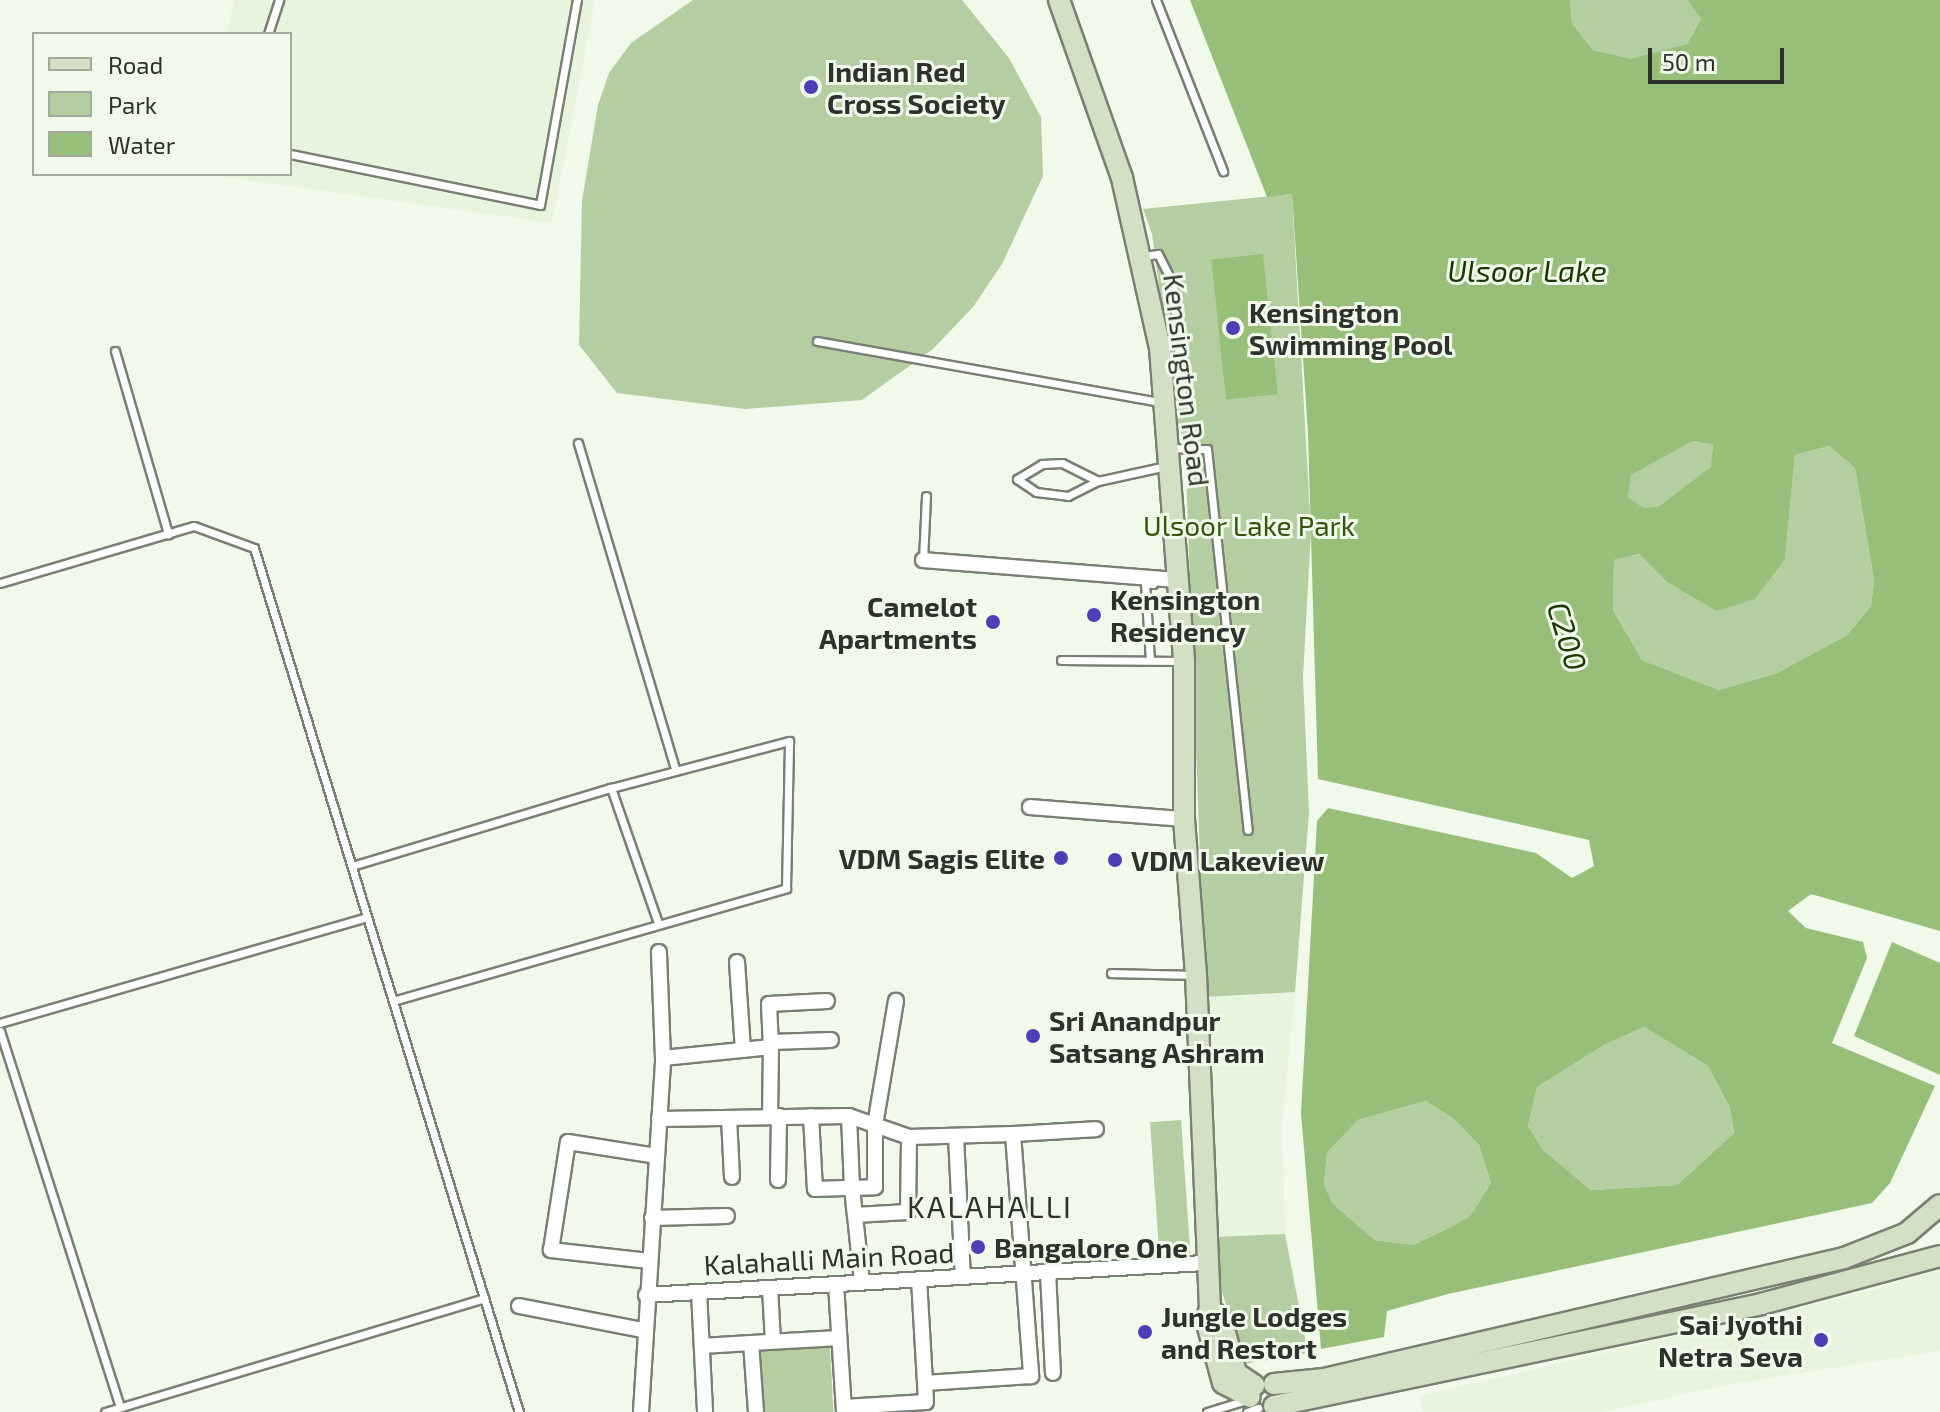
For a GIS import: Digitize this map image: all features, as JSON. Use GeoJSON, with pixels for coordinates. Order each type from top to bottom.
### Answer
{"type":"FeatureCollection","features":[{"type":"Feature","properties":{"kind":"main road","name":"Kensington Road"},"geometry":{"type":"LineString","coordinates":[[1059,0],[1122,178],[1174,401],[1171,456],[1184,661],[1184,819],[1196,975],[1205,1263],[1210,1308],[1208,1331],[1223,1383],[1258,1399]]}},
{"type":"Feature","properties":{"kind":"main road"},"geometry":{"type":"LineString","coordinates":[[1258,1399],[1324,1379],[1844,1258],[1907,1233],[1940,1205]]}},
{"type":"Feature","properties":{"kind":"main road"},"geometry":{"type":"LineString","coordinates":[[1258,1399],[1828,1289],[1940,1256]]}},
{"type":"Feature","properties":{"kind":"street"},"geometry":{"type":"LineString","coordinates":[[923,560],[1179,583]]}},
{"type":"Feature","properties":{"kind":"street"},"geometry":{"type":"LineString","coordinates":[[1030,807],[1184,819]]}},
{"type":"Feature","properties":{"kind":"street"},"geometry":{"type":"LineString","coordinates":[[641,1412],[642,1330],[663,1058],[659,952]]}},
{"type":"Feature","properties":{"kind":"street"},"geometry":{"type":"LineString","coordinates":[[737,962],[743,1050]]}},
{"type":"Feature","properties":{"kind":"street"},"geometry":{"type":"LineString","coordinates":[[778,1180],[769,1004],[827,1001]]}},
{"type":"Feature","properties":{"kind":"street"},"geometry":{"type":"LineString","coordinates":[[811,1116],[815,1189],[875,1187],[875,1125],[896,1001]]}},
{"type":"Feature","properties":{"kind":"street"},"geometry":{"type":"LineString","coordinates":[[663,1058],[771,1044],[831,1040]]}},
{"type":"Feature","properties":{"kind":"street"},"geometry":{"type":"LineString","coordinates":[[659,1119],[849,1116],[909,1137],[1096,1129]]}},
{"type":"Feature","properties":{"kind":"street"},"geometry":{"type":"LineString","coordinates":[[849,1116],[852,1188],[862,1282]]}},
{"type":"Feature","properties":{"kind":"street"},"geometry":{"type":"LineString","coordinates":[[729,1118],[732,1177]]}},
{"type":"Feature","properties":{"kind":"street"},"geometry":{"type":"LineString","coordinates":[[925,1383],[1031,1376],[1013,1134]]}},
{"type":"Feature","properties":{"kind":"street"},"geometry":{"type":"LineString","coordinates":[[956,1136],[963,1277]]}},
{"type":"Feature","properties":{"kind":"street"},"geometry":{"type":"LineString","coordinates":[[855,1215],[908,1212],[909,1137]]}},
{"type":"Feature","properties":{"kind":"street"},"geometry":{"type":"LineString","coordinates":[[649,1261],[551,1250],[568,1142],[656,1156]]}},
{"type":"Feature","properties":{"kind":"street"},"geometry":{"type":"LineString","coordinates":[[652,1218],[727,1216]]}},
{"type":"Feature","properties":{"kind":"street","name":"Kalahalli Main Road"},"geometry":{"type":"LineString","coordinates":[[646,1295],[1205,1263]]}},
{"type":"Feature","properties":{"kind":"street"},"geometry":{"type":"LineString","coordinates":[[1048,1272],[1053,1373]]}},
{"type":"Feature","properties":{"kind":"street"},"geometry":{"type":"LineString","coordinates":[[836,1284],[844,1409],[926,1402],[919,1279]]}},
{"type":"Feature","properties":{"kind":"street"},"geometry":{"type":"LineString","coordinates":[[770,1288],[773,1341]]}},
{"type":"Feature","properties":{"kind":"street"},"geometry":{"type":"LineString","coordinates":[[699,1292],[705,1412]]}},
{"type":"Feature","properties":{"kind":"street"},"geometry":{"type":"LineString","coordinates":[[519,1306],[642,1330]]}},
{"type":"Feature","properties":{"kind":"street"},"geometry":{"type":"LineString","coordinates":[[702,1346],[839,1338]]}},
{"type":"Feature","properties":{"kind":"street"},"geometry":{"type":"LineString","coordinates":[[751,1343],[756,1412]]}},
{"type":"Feature","properties":{"kind":"lane"},"geometry":{"type":"LineString","coordinates":[[269,32],[279,0]]}},
{"type":"Feature","properties":{"kind":"lane"},"geometry":{"type":"LineString","coordinates":[[292,154],[540,205],[577,0]]}},
{"type":"Feature","properties":{"kind":"lane"},"geometry":{"type":"LineString","coordinates":[[1156,0],[1223,171]]}},
{"type":"Feature","properties":{"kind":"lane"},"geometry":{"type":"LineString","coordinates":[[817,341],[1174,401]]}},
{"type":"Feature","properties":{"kind":"lane"},"geometry":{"type":"LineString","coordinates":[[115,351],[168,534]]}},
{"type":"Feature","properties":{"kind":"lane"},"geometry":{"type":"LineString","coordinates":[[578,443],[675,768]]}},
{"type":"Feature","properties":{"kind":"lane"},"geometry":{"type":"LineString","coordinates":[[1098,481],[1062,463],[1042,464],[1017,479],[1036,492],[1057,497],[1079,493],[1098,481],[1171,456],[1207,449],[1248,830]]}},
{"type":"Feature","properties":{"kind":"lane"},"geometry":{"type":"LineString","coordinates":[[923,560],[926,496]]}},
{"type":"Feature","properties":{"kind":"lane"},"geometry":{"type":"LineString","coordinates":[[0,583],[194,526],[254,548],[519,1412]]}},
{"type":"Feature","properties":{"kind":"lane"},"geometry":{"type":"LineString","coordinates":[[1150,660],[1145,583],[1179,583]]}},
{"type":"Feature","properties":{"kind":"lane"},"geometry":{"type":"LineString","coordinates":[[1061,660],[1184,661]]}},
{"type":"Feature","properties":{"kind":"lane"},"geometry":{"type":"LineString","coordinates":[[352,866],[675,768],[789,741],[786,888],[393,1001]]}},
{"type":"Feature","properties":{"kind":"lane"},"geometry":{"type":"LineString","coordinates":[[611,788],[658,923]]}},
{"type":"Feature","properties":{"kind":"lane"},"geometry":{"type":"LineString","coordinates":[[0,1023],[367,917]]}},
{"type":"Feature","properties":{"kind":"lane"},"geometry":{"type":"LineString","coordinates":[[1111,973],[1196,975]]}},
{"type":"Feature","properties":{"kind":"lane"},"geometry":{"type":"LineString","coordinates":[[0,1031],[120,1407]]}},
{"type":"Feature","properties":{"kind":"lane"},"geometry":{"type":"LineString","coordinates":[[105,1412],[484,1298]]}},
{"type":"Feature","properties":{"kind":"lane"},"geometry":{"type":"LineString","coordinates":[[1207,1412],[1258,1399]]}},
{"type":"Feature","properties":{"kind":"shaded area"},"geometry":{"type":"Polygon","coordinates":[[[234,0],[595,0],[552,223],[217,176],[292,176],[292,32],[226,32],[234,0]]]}},
{"type":"Feature","properties":{"kind":"shaded area"},"geometry":{"type":"Polygon","coordinates":[[[1295,992],[1282,1124],[1285,1234],[1214,1237],[1205,997],[1295,992]]]}},
{"type":"Feature","properties":{"kind":"shaded area"},"geometry":{"type":"Polygon","coordinates":[[[1940,1268],[1940,1351],[1731,1384],[1602,1412],[1423,1412],[1419,1396],[1873,1290],[1940,1268]]]}},
{"type":"Feature","properties":{"kind":"green space"},"geometry":{"type":"Polygon","coordinates":[[[693,0],[962,0],[1009,58],[1041,117],[1043,176],[1002,264],[973,307],[933,349],[862,400],[745,409],[617,393],[579,345],[582,201],[598,105],[609,73],[631,43],[693,0]]]}},
{"type":"Feature","properties":{"kind":"green space"},"geometry":{"type":"Polygon","coordinates":[[[1570,0],[1687,0],[1701,19],[1687,44],[1630,60],[1593,50],[1572,23],[1570,0]]]}},
{"type":"Feature","properties":{"kind":"green space","name":"Ulsoor Lake Park"},"geometry":{"type":"Polygon","coordinates":[[[1292,194],[1311,531],[1303,677],[1309,812],[1295,992],[1205,997],[1185,443],[1177,421],[1152,234],[1143,209],[1292,194]]]}},
{"type":"Feature","properties":{"kind":"green space"},"geometry":{"type":"Polygon","coordinates":[[[1693,441],[1713,445],[1712,467],[1659,506],[1644,508],[1628,497],[1630,475],[1693,441]]]}},
{"type":"Feature","properties":{"kind":"green space"},"geometry":{"type":"Polygon","coordinates":[[[1829,446],[1855,468],[1874,580],[1871,606],[1847,635],[1777,673],[1719,690],[1642,660],[1613,610],[1614,560],[1639,554],[1667,582],[1785,559],[1795,455],[1829,446]]]}},
{"type":"Feature","properties":{"kind":"green space"},"geometry":{"type":"Polygon","coordinates":[[[1644,1027],[1708,1066],[1730,1108],[1734,1133],[1677,1185],[1591,1190],[1543,1150],[1528,1126],[1537,1087],[1604,1045],[1644,1027]]]}},
{"type":"Feature","properties":{"kind":"green space"},"geometry":{"type":"Polygon","coordinates":[[[1426,1101],[1454,1119],[1479,1145],[1491,1183],[1470,1216],[1451,1227],[1413,1245],[1375,1240],[1333,1204],[1324,1185],[1327,1153],[1358,1120],[1426,1101]]]}},
{"type":"Feature","properties":{"kind":"green space"},"geometry":{"type":"Polygon","coordinates":[[[1181,1120],[1190,1254],[1159,1256],[1150,1122],[1181,1120]]]}},
{"type":"Feature","properties":{"kind":"green space"},"geometry":{"type":"Polygon","coordinates":[[[1285,1234],[1308,1353],[1244,1364],[1213,1262],[1214,1237],[1285,1234]]]}},
{"type":"Feature","properties":{"kind":"green space"},"geometry":{"type":"Polygon","coordinates":[[[830,1347],[833,1412],[763,1412],[760,1351],[830,1347]]]}},
{"type":"Feature","properties":{"kind":"water","name":"Ulsoor Lake"},"geometry":{"type":"Polygon","coordinates":[[[1190,0],[1570,0],[1572,23],[1593,50],[1630,59],[1687,44],[1701,19],[1687,0],[1940,0],[1940,931],[1811,894],[1788,911],[1806,928],[1863,942],[1867,958],[1832,1043],[1935,1086],[1890,1183],[1872,1203],[1448,1294],[1387,1311],[1384,1337],[1321,1349],[1301,1113],[1317,821],[1328,808],[1536,853],[1572,878],[1594,866],[1589,840],[1318,779],[1308,433],[1292,194],[1267,197],[1190,0]],[[1693,441],[1631,475],[1628,497],[1644,508],[1659,506],[1711,467],[1713,445],[1693,441]],[[1829,446],[1795,455],[1785,559],[1755,599],[1717,611],[1667,582],[1639,554],[1614,560],[1613,610],[1642,660],[1719,690],[1777,673],[1847,635],[1871,606],[1874,580],[1855,468],[1829,446]],[[1644,1027],[1604,1045],[1537,1087],[1528,1126],[1543,1150],[1591,1190],[1677,1185],[1734,1133],[1730,1108],[1708,1066],[1644,1027]],[[1426,1101],[1358,1120],[1327,1153],[1324,1185],[1333,1204],[1375,1240],[1413,1245],[1470,1216],[1491,1183],[1479,1145],[1454,1119],[1426,1101]]]}},
{"type":"Feature","properties":{"kind":"water"},"geometry":{"type":"Polygon","coordinates":[[[1263,254],[1278,394],[1226,400],[1211,259],[1263,254]]]}},
{"type":"Feature","properties":{"kind":"water"},"geometry":{"type":"Polygon","coordinates":[[[1892,942],[1940,963],[1940,1075],[1854,1036],[1892,942]]]}},
{"type":"Feature","properties":{"kind":"place","name":"Indian Red Cross Society"},"geometry":{"type":"Point","coordinates":[811,87]}},
{"type":"Feature","properties":{"kind":"place","name":"Kensington Swimming Pool"},"geometry":{"type":"Point","coordinates":[1233,328]}},
{"type":"Feature","properties":{"kind":"place","name":"Kensington Residency"},"geometry":{"type":"Point","coordinates":[1094,615]}},
{"type":"Feature","properties":{"kind":"place","name":"Camelot Apartments"},"geometry":{"type":"Point","coordinates":[993,622]}},
{"type":"Feature","properties":{"kind":"place","name":"VDM Sagis Elite"},"geometry":{"type":"Point","coordinates":[1061,858]}},
{"type":"Feature","properties":{"kind":"place","name":"VDM Lakeview"},"geometry":{"type":"Point","coordinates":[1115,860]}},
{"type":"Feature","properties":{"kind":"place","name":"Sri Anandpur Satsang Ashram"},"geometry":{"type":"Point","coordinates":[1033,1036]}},
{"type":"Feature","properties":{"kind":"place","name":"Bangalore One"},"geometry":{"type":"Point","coordinates":[978,1247]}},
{"type":"Feature","properties":{"kind":"place","name":"Jungle Lodges and Restort"},"geometry":{"type":"Point","coordinates":[1145,1332]}},
{"type":"Feature","properties":{"kind":"place","name":"Sai Jyothi Netra Seva"},"geometry":{"type":"Point","coordinates":[1821,1340]}},
{"type":"Feature","properties":{"kind":"district","name":"KALAHALLI"},"geometry":{"type":"Point","coordinates":[990,1206]}},
{"type":"Feature","properties":{"kind":"water label","name":"C200"},"geometry":{"type":"Point","coordinates":[1568,636]}}]}
